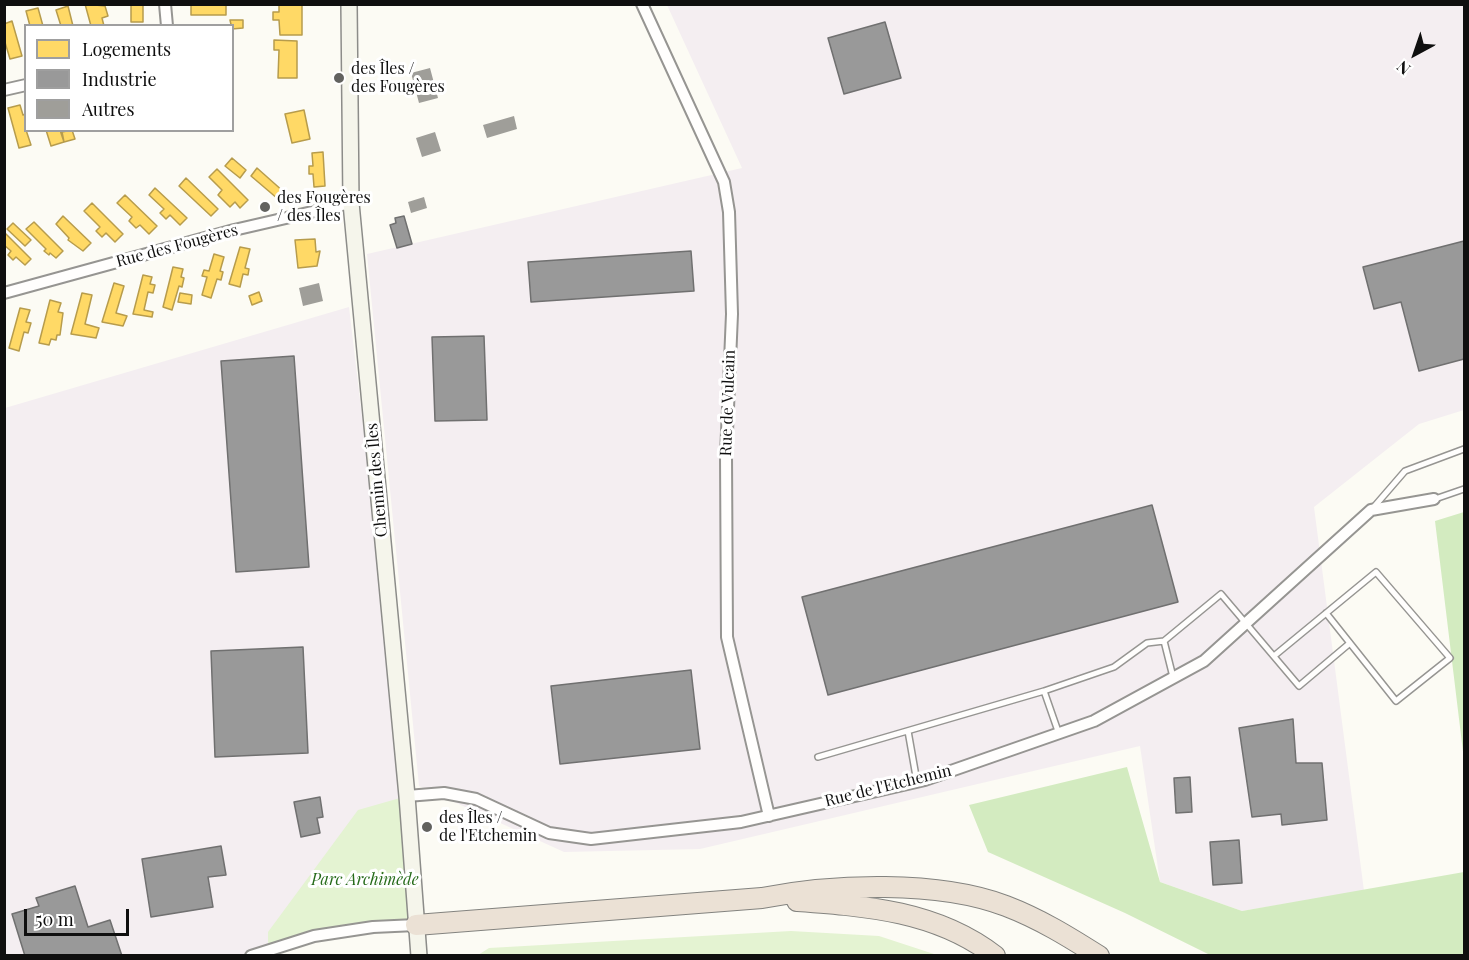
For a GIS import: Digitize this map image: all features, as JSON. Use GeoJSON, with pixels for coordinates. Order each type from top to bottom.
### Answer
{"type":"FeatureCollection","features":[{"type":"Feature","properties":{"kind":"highway"},"geometry":{"type":"LineString","coordinates":[[416,925],[762,898],[804,890],[868,886],[941,891],[1004,905],[1056,928],[1099,956]]}},
{"type":"Feature","properties":{"kind":"highway"},"geometry":{"type":"LineString","coordinates":[[762,898],[858,905],[909,914],[955,932],[994,956]]}},
{"type":"Feature","properties":{"kind":"street"},"geometry":{"type":"LineString","coordinates":[[165,4],[167,24]]}},
{"type":"Feature","properties":{"kind":"street","name":"Chemin des Îles"},"geometry":{"type":"LineString","coordinates":[[350,4],[351,203],[419,956]]}},
{"type":"Feature","properties":{"kind":"street","name":"Rue de Vulcain"},"geometry":{"type":"LineString","coordinates":[[642,4],[724,182],[729,212],[732,314],[726,455],[727,637],[769,816]]}},
{"type":"Feature","properties":{"kind":"street"},"geometry":{"type":"LineString","coordinates":[[4,90],[24,85]]}},
{"type":"Feature","properties":{"kind":"street","name":"Rue des Fougères"},"geometry":{"type":"LineString","coordinates":[[4,293],[234,230],[351,203]]}},
{"type":"Feature","properties":{"kind":"street"},"geometry":{"type":"LineString","coordinates":[[1371,510],[1434,499]]}},
{"type":"Feature","properties":{"kind":"street","name":"Rue de l'Etchemin"},"geometry":{"type":"LineString","coordinates":[[406,796],[444,794],[476,799],[549,833],[591,839],[741,822],[917,782],[1094,722],[1204,661],[1371,510]]}},
{"type":"Feature","properties":{"kind":"street"},"geometry":{"type":"LineString","coordinates":[[251,956],[314,936],[373,927],[416,925]]}},
{"type":"Feature","properties":{"kind":"lane","name":"Rue de l'Etchemin"},"geometry":{"type":"LineString","coordinates":[[1371,510],[1405,471],[1464,449]]}},
{"type":"Feature","properties":{"kind":"lane"},"geometry":{"type":"LineString","coordinates":[[1434,499],[1464,489]]}},
{"type":"Feature","properties":{"kind":"lane"},"geometry":{"type":"LineString","coordinates":[[1274,656],[1326,613],[1376,572],[1450,658],[1396,701],[1326,613]]}},
{"type":"Feature","properties":{"kind":"lane"},"geometry":{"type":"LineString","coordinates":[[818,757],[1044,691],[1114,667],[1147,643],[1164,641],[1221,594],[1299,686],[1350,643]]}},
{"type":"Feature","properties":{"kind":"lane"},"geometry":{"type":"LineString","coordinates":[[1164,641],[1173,678]]}},
{"type":"Feature","properties":{"kind":"lane"},"geometry":{"type":"LineString","coordinates":[[1044,691],[1059,734]]}},
{"type":"Feature","properties":{"kind":"lane"},"geometry":{"type":"LineString","coordinates":[[908,731],[917,782]]}},
{"type":"Feature","properties":{"kind":"shaded area"},"geometry":{"type":"Polygon","coordinates":[[[667,5],[1464,5],[1464,410],[1419,424],[1314,507],[1364,891],[1242,911],[1160,882],[1140,746],[700,849],[564,852],[419,786],[367,254],[742,168],[667,5]]]}},
{"type":"Feature","properties":{"kind":"shaded area"},"geometry":{"type":"Polygon","coordinates":[[[349,307],[407,796],[269,955],[5,956],[5,408],[349,307]]]}},
{"type":"Feature","properties":{"kind":"green space"},"geometry":{"type":"Polygon","coordinates":[[[1464,512],[1464,760],[1435,521],[1464,512]]]}},
{"type":"Feature","properties":{"kind":"green space"},"geometry":{"type":"Polygon","coordinates":[[[1127,767],[1160,882],[1242,911],[1464,872],[1464,955],[1210,955],[1125,913],[988,852],[969,805],[1127,767]]]}},
{"type":"Feature","properties":{"kind":"green space","name":"Parc Archimède"},"geometry":{"type":"Polygon","coordinates":[[[407,796],[416,925],[373,927],[268,950],[268,932],[358,810],[407,796]]]}},
{"type":"Feature","properties":{"kind":"green space"},"geometry":{"type":"Polygon","coordinates":[[[791,931],[879,936],[937,955],[478,955],[489,948],[791,931]]]}},
{"type":"Feature","properties":{"kind":"building: Logements"},"geometry":{"type":"Polygon","coordinates":[[[85,4],[105,6],[108,16],[102,18],[104,24],[90,24],[85,4]]]}},
{"type":"Feature","properties":{"kind":"building: Logements"},"geometry":{"type":"Polygon","coordinates":[[[131,4],[143,4],[143,22],[131,22],[131,4]]]}},
{"type":"Feature","properties":{"kind":"building: Logements"},"geometry":{"type":"Polygon","coordinates":[[[191,4],[226,4],[226,15],[191,15],[191,4]]]}},
{"type":"Feature","properties":{"kind":"building: Logements"},"geometry":{"type":"Polygon","coordinates":[[[279,4],[302,4],[302,35],[280,35],[279,20],[273,20],[273,12],[279,12],[279,4]]]}},
{"type":"Feature","properties":{"kind":"building: Logements"},"geometry":{"type":"Polygon","coordinates":[[[68,6],[72,24],[60,24],[56,10],[68,6]]]}},
{"type":"Feature","properties":{"kind":"building: Logements"},"geometry":{"type":"Polygon","coordinates":[[[38,8],[42,24],[29,24],[26,11],[38,8]]]}},
{"type":"Feature","properties":{"kind":"building: Logements"},"geometry":{"type":"Polygon","coordinates":[[[230,20],[243,20],[243,28],[234,29],[234,24],[231,24],[230,20]]]}},
{"type":"Feature","properties":{"kind":"building: Logements"},"geometry":{"type":"Polygon","coordinates":[[[12,21],[22,56],[10,59],[4,39],[4,24],[12,21]]]}},
{"type":"Feature","properties":{"kind":"building: Logements"},"geometry":{"type":"Polygon","coordinates":[[[274,40],[297,41],[297,78],[278,78],[279,50],[274,50],[274,40]]]}},
{"type":"Feature","properties":{"kind":"building: Logements"},"geometry":{"type":"Polygon","coordinates":[[[20,105],[24,115],[24,132],[27,132],[31,145],[19,148],[8,108],[20,105]]]}},
{"type":"Feature","properties":{"kind":"building: Logements"},"geometry":{"type":"Polygon","coordinates":[[[304,110],[310,139],[292,143],[285,114],[304,110]]]}},
{"type":"Feature","properties":{"kind":"building: Logements"},"geometry":{"type":"Polygon","coordinates":[[[47,132],[61,132],[64,142],[51,146],[47,132]]]}},
{"type":"Feature","properties":{"kind":"building: Logements"},"geometry":{"type":"Polygon","coordinates":[[[62,132],[73,132],[75,139],[64,142],[62,132]]]}},
{"type":"Feature","properties":{"kind":"building: Logements"},"geometry":{"type":"Polygon","coordinates":[[[323,152],[325,186],[314,187],[313,174],[309,174],[309,166],[313,166],[312,153],[323,152]]]}},
{"type":"Feature","properties":{"kind":"building: Logements"},"geometry":{"type":"Polygon","coordinates":[[[232,158],[246,170],[240,178],[225,166],[232,158]]]}},
{"type":"Feature","properties":{"kind":"building: Logements"},"geometry":{"type":"Polygon","coordinates":[[[257,168],[284,192],[278,199],[251,176],[257,168]]]}},
{"type":"Feature","properties":{"kind":"building: Logements"},"geometry":{"type":"Polygon","coordinates":[[[217,169],[248,200],[240,208],[235,202],[230,207],[218,195],[222,190],[209,177],[217,169]]]}},
{"type":"Feature","properties":{"kind":"building: Logements"},"geometry":{"type":"Polygon","coordinates":[[[186,178],[218,209],[211,216],[179,186],[186,178]]]}},
{"type":"Feature","properties":{"kind":"building: Logements"},"geometry":{"type":"Polygon","coordinates":[[[155,188],[187,218],[180,225],[170,215],[166,219],[160,213],[164,209],[149,195],[155,188]]]}},
{"type":"Feature","properties":{"kind":"building: Logements"},"geometry":{"type":"Polygon","coordinates":[[[125,195],[157,226],[149,234],[140,225],[136,228],[129,221],[132,217],[117,203],[125,195]]]}},
{"type":"Feature","properties":{"kind":"building: Logements"},"geometry":{"type":"Polygon","coordinates":[[[92,203],[123,234],[115,242],[106,233],[102,237],[96,231],[100,227],[84,211],[92,203]]]}},
{"type":"Feature","properties":{"kind":"building: Logements"},"geometry":{"type":"Polygon","coordinates":[[[63,216],[91,243],[83,251],[68,240],[69,238],[56,224],[63,216]]]}},
{"type":"Feature","properties":{"kind":"building: Logements"},"geometry":{"type":"Polygon","coordinates":[[[34,222],[63,251],[56,258],[44,251],[46,249],[26,229],[34,222]]]}},
{"type":"Feature","properties":{"kind":"building: Logements"},"geometry":{"type":"Polygon","coordinates":[[[13,223],[31,240],[25,246],[7,229],[13,223]]]}},
{"type":"Feature","properties":{"kind":"building: Logements"},"geometry":{"type":"Polygon","coordinates":[[[4,232],[31,259],[25,265],[16,257],[13,260],[8,255],[11,251],[4,245],[4,232]]]}},
{"type":"Feature","properties":{"kind":"building: Logements"},"geometry":{"type":"Polygon","coordinates":[[[315,239],[316,252],[320,251],[317,266],[298,268],[295,240],[315,239]]]}},
{"type":"Feature","properties":{"kind":"building: Logements"},"geometry":{"type":"Polygon","coordinates":[[[240,247],[250,249],[245,268],[249,269],[248,275],[243,274],[240,287],[229,284],[240,247]]]}},
{"type":"Feature","properties":{"kind":"building: Logements"},"geometry":{"type":"Polygon","coordinates":[[[214,254],[224,257],[220,271],[223,272],[221,280],[217,279],[211,298],[202,295],[207,277],[202,276],[204,270],[209,271],[214,254]]]}},
{"type":"Feature","properties":{"kind":"building: Logements"},"geometry":{"type":"Polygon","coordinates":[[[173,267],[183,269],[181,277],[184,278],[182,287],[179,286],[172,310],[163,307],[173,267]]]}},
{"type":"Feature","properties":{"kind":"building: Logements"},"geometry":{"type":"Polygon","coordinates":[[[143,275],[152,277],[150,284],[155,285],[153,293],[148,292],[144,310],[153,312],[152,317],[133,314],[143,275]]]}},
{"type":"Feature","properties":{"kind":"building: Logements"},"geometry":{"type":"Polygon","coordinates":[[[114,283],[124,286],[116,313],[127,316],[123,326],[102,322],[114,283]]]}},
{"type":"Feature","properties":{"kind":"building: Logements"},"geometry":{"type":"Polygon","coordinates":[[[259,292],[262,301],[252,305],[249,296],[259,292]]]}},
{"type":"Feature","properties":{"kind":"building: Logements"},"geometry":{"type":"Polygon","coordinates":[[[82,293],[92,295],[85,324],[99,328],[96,338],[71,334],[82,293]]]}},
{"type":"Feature","properties":{"kind":"building: Logements"},"geometry":{"type":"Polygon","coordinates":[[[180,293],[192,295],[191,304],[178,302],[180,293]]]}},
{"type":"Feature","properties":{"kind":"building: Logements"},"geometry":{"type":"Polygon","coordinates":[[[50,300],[61,303],[58,312],[63,313],[60,335],[57,335],[56,340],[51,339],[49,345],[39,343],[50,300]]]}},
{"type":"Feature","properties":{"kind":"building: Logements"},"geometry":{"type":"Polygon","coordinates":[[[20,308],[30,310],[26,322],[31,323],[28,333],[24,332],[19,351],[9,348],[20,308]]]}},
{"type":"Feature","properties":{"kind":"building: Industrie"},"geometry":{"type":"Polygon","coordinates":[[[885,22],[901,78],[844,94],[828,38],[885,22]]]}},
{"type":"Feature","properties":{"kind":"building: Industrie"},"geometry":{"type":"Polygon","coordinates":[[[404,216],[412,244],[397,248],[390,225],[396,223],[395,218],[404,216]]]}},
{"type":"Feature","properties":{"kind":"building: Industrie"},"geometry":{"type":"Polygon","coordinates":[[[1464,241],[1464,359],[1419,371],[1401,302],[1374,309],[1363,267],[1464,241]]]}},
{"type":"Feature","properties":{"kind":"building: Industrie"},"geometry":{"type":"Polygon","coordinates":[[[691,251],[694,291],[531,302],[528,262],[691,251]]]}},
{"type":"Feature","properties":{"kind":"building: Industrie"},"geometry":{"type":"Polygon","coordinates":[[[484,336],[487,420],[435,421],[432,337],[484,336]]]}},
{"type":"Feature","properties":{"kind":"building: Industrie"},"geometry":{"type":"Polygon","coordinates":[[[294,356],[309,567],[236,572],[221,361],[294,356]]]}},
{"type":"Feature","properties":{"kind":"building: Industrie"},"geometry":{"type":"Polygon","coordinates":[[[1152,505],[1178,602],[828,695],[802,597],[1152,505]]]}},
{"type":"Feature","properties":{"kind":"building: Industrie"},"geometry":{"type":"Polygon","coordinates":[[[303,647],[308,753],[215,757],[211,651],[303,647]]]}},
{"type":"Feature","properties":{"kind":"building: Industrie"},"geometry":{"type":"Polygon","coordinates":[[[691,670],[700,749],[560,764],[551,686],[691,670]]]}},
{"type":"Feature","properties":{"kind":"building: Industrie"},"geometry":{"type":"Polygon","coordinates":[[[1293,719],[1296,763],[1322,763],[1327,820],[1282,825],[1281,814],[1252,817],[1239,728],[1293,719]]]}},
{"type":"Feature","properties":{"kind":"building: Industrie"},"geometry":{"type":"Polygon","coordinates":[[[1190,777],[1192,812],[1176,813],[1174,778],[1190,777]]]}},
{"type":"Feature","properties":{"kind":"building: Industrie"},"geometry":{"type":"Polygon","coordinates":[[[320,797],[323,817],[317,818],[320,833],[301,837],[294,802],[320,797]]]}},
{"type":"Feature","properties":{"kind":"building: Industrie"},"geometry":{"type":"Polygon","coordinates":[[[1239,840],[1242,883],[1213,885],[1210,842],[1239,840]]]}},
{"type":"Feature","properties":{"kind":"building: Industrie"},"geometry":{"type":"Polygon","coordinates":[[[221,846],[226,875],[208,877],[213,907],[151,917],[142,859],[221,846]]]}},
{"type":"Feature","properties":{"kind":"building: Industrie"},"geometry":{"type":"Polygon","coordinates":[[[75,886],[88,927],[110,920],[122,956],[25,956],[12,914],[39,906],[36,898],[75,886]]]}},
{"type":"Feature","properties":{"kind":"building: Autres"},"geometry":{"type":"Polygon","coordinates":[[[430,68],[438,98],[419,103],[411,73],[430,68]]]}},
{"type":"Feature","properties":{"kind":"building: Autres"},"geometry":{"type":"Polygon","coordinates":[[[514,116],[517,129],[487,138],[483,125],[514,116]]]}},
{"type":"Feature","properties":{"kind":"building: Autres"},"geometry":{"type":"Polygon","coordinates":[[[435,132],[441,151],[422,157],[416,138],[435,132]]]}},
{"type":"Feature","properties":{"kind":"building: Autres"},"geometry":{"type":"Polygon","coordinates":[[[424,197],[427,208],[411,213],[408,202],[424,197]]]}},
{"type":"Feature","properties":{"kind":"building: Autres"},"geometry":{"type":"Polygon","coordinates":[[[319,283],[323,301],[303,306],[299,288],[319,283]]]}},
{"type":"Feature","properties":{"kind":"place","name":"des Îles / des Fougères"},"geometry":{"type":"Point","coordinates":[339,78]}},
{"type":"Feature","properties":{"kind":"place","name":"des Fougères / des Îles"},"geometry":{"type":"Point","coordinates":[265,207]}},
{"type":"Feature","properties":{"kind":"place","name":"des Îles / de l'Etchemin"},"geometry":{"type":"Point","coordinates":[427,827]}}]}
